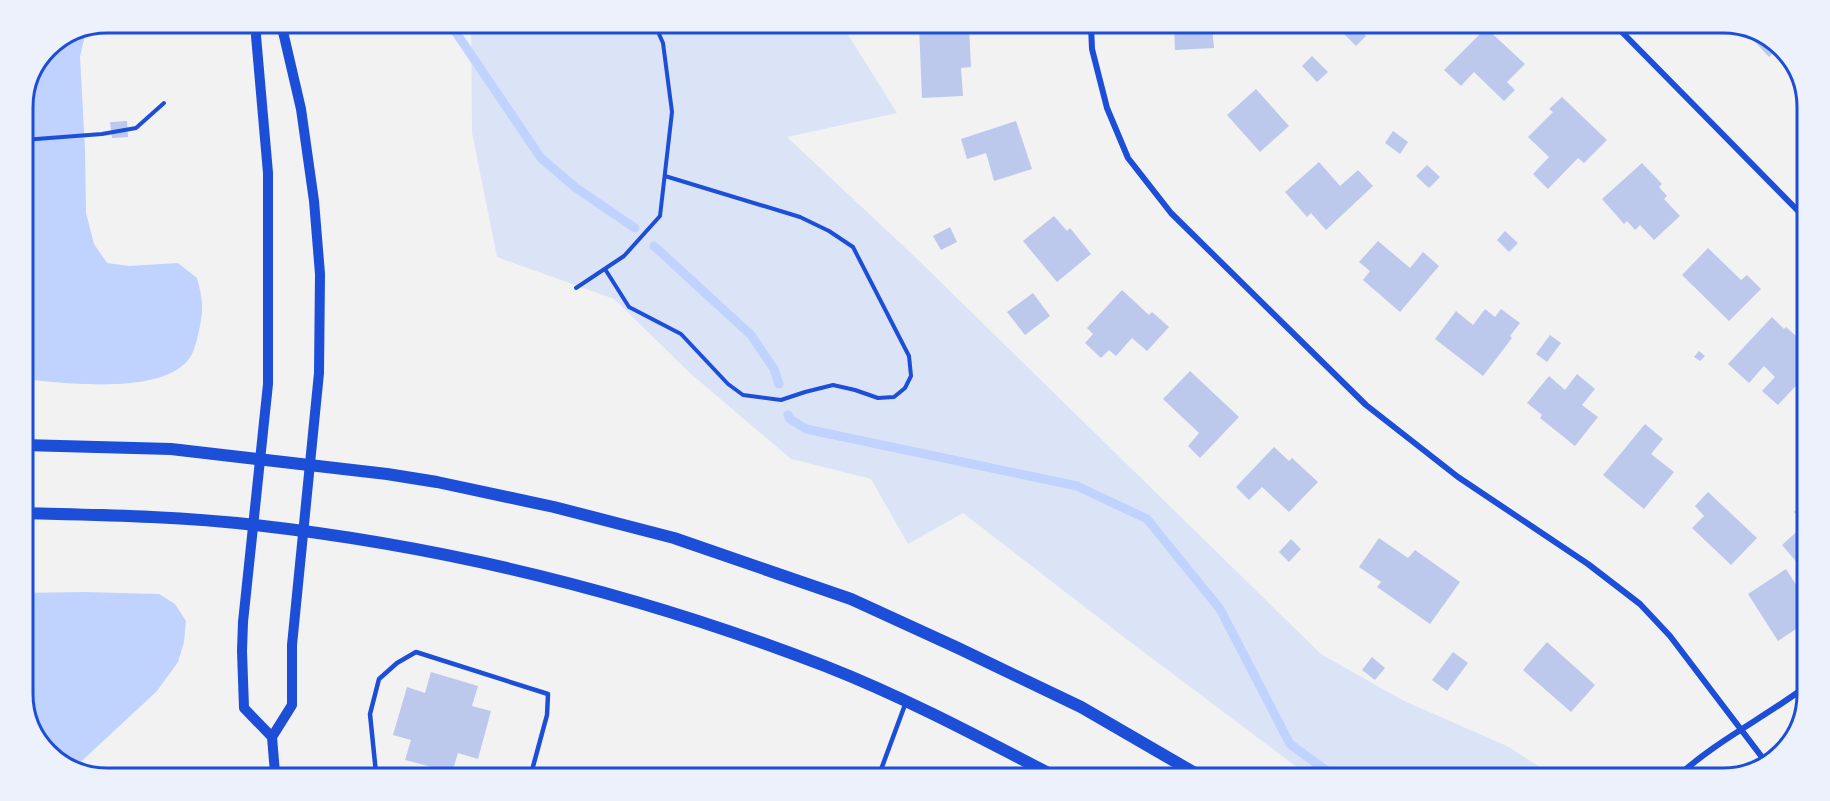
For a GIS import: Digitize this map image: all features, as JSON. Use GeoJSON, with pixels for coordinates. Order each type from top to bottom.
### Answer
{"type":"FeatureCollection","features":[{"type":"Feature","properties":{"kind":"main road"},"geometry":{"type":"LineString","coordinates":[[33,445],[171,449],[260,458],[407,477],[603,518],[737,558],[851,599],[1081,707],[1186,768]]}},
{"type":"Feature","properties":{"kind":"main road"},"geometry":{"type":"LineString","coordinates":[[33,513],[184,519],[254,525],[449,555],[556,580],[693,619],[826,667],[906,701],[1038,768]]}},
{"type":"Feature","properties":{"kind":"street"},"geometry":{"type":"LineString","coordinates":[[256,33],[268,173],[268,384],[242,651],[244,708],[272,737]]}},
{"type":"Feature","properties":{"kind":"street"},"geometry":{"type":"LineString","coordinates":[[275,768],[272,737],[292,705],[292,645],[319,373],[320,274],[314,201],[301,109],[283,33]]}},
{"type":"Feature","properties":{"kind":"street"},"geometry":{"type":"LineString","coordinates":[[1091,33],[1092,49],[1107,108],[1128,158],[1171,213],[1365,405],[1458,477],[1588,564],[1640,604],[1670,636],[1762,757]]}},
{"type":"Feature","properties":{"kind":"street"},"geometry":{"type":"LineString","coordinates":[[1623,33],[1797,210]]}},
{"type":"Feature","properties":{"kind":"street"},"geometry":{"type":"LineString","coordinates":[[1687,768],[1797,693]]}},
{"type":"Feature","properties":{"kind":"lane"},"geometry":{"type":"LineString","coordinates":[[375,768],[369,714],[379,679],[397,663],[416,652],[548,694],[547,715],[533,768]]}},
{"type":"Feature","properties":{"kind":"lane"},"geometry":{"type":"LineString","coordinates":[[882,768],[906,701]]}},
{"type":"Feature","properties":{"kind":"path"},"geometry":{"type":"LineString","coordinates":[[576,288],[624,256],[660,216],[672,112],[663,43],[659,33]]}},
{"type":"Feature","properties":{"kind":"path"},"geometry":{"type":"LineString","coordinates":[[33,139],[102,134],[136,128],[164,103]]}},
{"type":"Feature","properties":{"kind":"path"},"geometry":{"type":"LineString","coordinates":[[605,269],[629,306],[681,334],[728,384],[743,395],[781,400],[833,385],[878,398],[894,397],[905,388],[911,376],[909,356],[852,247],[829,231],[800,217],[665,176]]}},
{"type":"Feature","properties":{"kind":"shaded area"},"geometry":{"type":"Polygon","coordinates":[[[471,33],[847,33],[897,113],[787,137],[913,255],[1321,654],[1402,700],[1509,747],[1542,768],[1298,768],[963,513],[908,544],[871,479],[791,459],[692,375],[614,299],[497,257],[472,133],[471,33]]]}},
{"type":"Feature","properties":{"kind":"water"},"geometry":{"type":"Polygon","coordinates":[[[85,37],[80,57],[86,213],[94,244],[107,263],[129,266],[178,263],[197,278],[202,310],[196,344],[192,354],[180,368],[162,377],[139,382],[63,383],[33,380],[33,102],[36,87],[48,62],[58,51],[85,37]]]}},
{"type":"Feature","properties":{"kind":"water"},"geometry":{"type":"Polygon","coordinates":[[[33,593],[159,594],[175,604],[186,621],[184,642],[178,662],[157,691],[80,763],[66,756],[51,743],[34,709],[33,593]]]}},
{"type":"Feature","properties":{"kind":"building"},"geometry":{"type":"Polygon","coordinates":[[[919,33],[969,33],[971,67],[961,68],[963,96],[922,98],[919,33]]]}},
{"type":"Feature","properties":{"kind":"building"},"geometry":{"type":"Polygon","coordinates":[[[1174,33],[1213,33],[1214,48],[1175,50],[1174,33]]]}},
{"type":"Feature","properties":{"kind":"building"},"geometry":{"type":"Polygon","coordinates":[[[1343,33],[1363,33],[1366,36],[1356,46],[1343,33]]]}},
{"type":"Feature","properties":{"kind":"building"},"geometry":{"type":"Polygon","coordinates":[[[1481,33],[1491,33],[1525,64],[1507,82],[1515,90],[1504,101],[1474,72],[1461,86],[1444,70],[1481,33]]]}},
{"type":"Feature","properties":{"kind":"building"},"geometry":{"type":"Polygon","coordinates":[[[1753,39],[1773,53],[1769,57],[1753,39]]]}},
{"type":"Feature","properties":{"kind":"building"},"geometry":{"type":"Polygon","coordinates":[[[1312,56],[1328,72],[1317,82],[1302,66],[1312,56]]]}},
{"type":"Feature","properties":{"kind":"building"},"geometry":{"type":"Polygon","coordinates":[[[1256,89],[1289,126],[1260,152],[1227,115],[1256,89]]]}},
{"type":"Feature","properties":{"kind":"building"},"geometry":{"type":"Polygon","coordinates":[[[1562,97],[1607,140],[1584,163],[1578,158],[1548,189],[1533,174],[1549,157],[1528,137],[1553,112],[1549,109],[1562,97]]]}},
{"type":"Feature","properties":{"kind":"building"},"geometry":{"type":"Polygon","coordinates":[[[127,121],[128,137],[112,138],[110,122],[127,121]]]}},
{"type":"Feature","properties":{"kind":"building"},"geometry":{"type":"Polygon","coordinates":[[[1016,121],[1032,169],[994,181],[986,153],[967,159],[961,139],[1016,121]]]}},
{"type":"Feature","properties":{"kind":"building"},"geometry":{"type":"Polygon","coordinates":[[[1393,131],[1408,142],[1400,154],[1385,143],[1393,131]]]}},
{"type":"Feature","properties":{"kind":"building"},"geometry":{"type":"Polygon","coordinates":[[[1319,162],[1340,186],[1358,170],[1373,186],[1326,230],[1311,213],[1307,217],[1285,192],[1319,162]]]}},
{"type":"Feature","properties":{"kind":"building"},"geometry":{"type":"Polygon","coordinates":[[[1642,163],[1662,184],[1659,187],[1667,196],[1664,199],[1680,216],[1654,240],[1640,225],[1635,230],[1627,221],[1624,224],[1602,199],[1642,163]]]}},
{"type":"Feature","properties":{"kind":"building"},"geometry":{"type":"Polygon","coordinates":[[[1427,165],[1440,177],[1429,188],[1416,176],[1427,165]]]}},
{"type":"Feature","properties":{"kind":"building"},"geometry":{"type":"Polygon","coordinates":[[[1054,216],[1067,231],[1070,228],[1091,254],[1057,282],[1023,241],[1054,216]]]}},
{"type":"Feature","properties":{"kind":"building"},"geometry":{"type":"Polygon","coordinates":[[[950,227],[957,242],[941,250],[933,236],[950,227]]]}},
{"type":"Feature","properties":{"kind":"building"},"geometry":{"type":"Polygon","coordinates":[[[1505,231],[1518,243],[1509,252],[1497,240],[1505,231]]]}},
{"type":"Feature","properties":{"kind":"building"},"geometry":{"type":"Polygon","coordinates":[[[1378,241],[1410,268],[1423,252],[1439,266],[1400,312],[1363,280],[1370,271],[1359,262],[1378,241]]]}},
{"type":"Feature","properties":{"kind":"building"},"geometry":{"type":"Polygon","coordinates":[[[1708,248],[1741,280],[1747,275],[1761,289],[1729,321],[1682,275],[1708,248]]]}},
{"type":"Feature","properties":{"kind":"building"},"geometry":{"type":"Polygon","coordinates":[[[1122,290],[1149,315],[1152,312],[1169,327],[1147,351],[1132,338],[1116,356],[1109,350],[1101,358],[1085,343],[1093,334],[1087,328],[1122,290]]]}},
{"type":"Feature","properties":{"kind":"building"},"geometry":{"type":"Polygon","coordinates":[[[1033,293],[1050,316],[1025,335],[1007,312],[1033,293]]]}},
{"type":"Feature","properties":{"kind":"building"},"geometry":{"type":"Polygon","coordinates":[[[1485,309],[1495,317],[1501,309],[1520,323],[1510,336],[1512,338],[1483,376],[1435,339],[1456,311],[1473,325],[1485,309]]]}},
{"type":"Feature","properties":{"kind":"building"},"geometry":{"type":"Polygon","coordinates":[[[1772,317],[1784,329],[1786,327],[1797,337],[1797,385],[1778,405],[1762,391],[1775,377],[1764,366],[1749,383],[1728,364],[1772,317]]]}},
{"type":"Feature","properties":{"kind":"building"},"geometry":{"type":"Polygon","coordinates":[[[1550,335],[1561,343],[1547,362],[1536,354],[1550,335]]]}},
{"type":"Feature","properties":{"kind":"building"},"geometry":{"type":"Polygon","coordinates":[[[1699,351],[1705,356],[1700,361],[1694,357],[1699,351]]]}},
{"type":"Feature","properties":{"kind":"building"},"geometry":{"type":"Polygon","coordinates":[[[1190,371],[1239,417],[1200,458],[1188,446],[1199,433],[1163,399],[1190,371]]]}},
{"type":"Feature","properties":{"kind":"building"},"geometry":{"type":"Polygon","coordinates":[[[1577,374],[1595,389],[1582,405],[1598,417],[1575,446],[1540,418],[1542,415],[1527,403],[1549,376],[1565,390],[1577,374]]]}},
{"type":"Feature","properties":{"kind":"building"},"geometry":{"type":"Polygon","coordinates":[[[1645,424],[1663,439],[1651,454],[1674,472],[1644,509],[1603,475],[1645,424]]]}},
{"type":"Feature","properties":{"kind":"building"},"geometry":{"type":"Polygon","coordinates":[[[1274,447],[1289,461],[1292,458],[1318,482],[1289,512],[1262,487],[1249,500],[1236,487],[1274,447]]]}},
{"type":"Feature","properties":{"kind":"building"},"geometry":{"type":"Polygon","coordinates":[[[1708,492],[1757,538],[1731,565],[1692,528],[1704,516],[1695,506],[1708,492]]]}},
{"type":"Feature","properties":{"kind":"building"},"geometry":{"type":"Polygon","coordinates":[[[1797,531],[1797,563],[1782,545],[1797,531]]]}},
{"type":"Feature","properties":{"kind":"building"},"geometry":{"type":"Polygon","coordinates":[[[1379,538],[1408,558],[1415,550],[1460,582],[1430,624],[1377,587],[1381,582],[1359,567],[1379,538]]]}},
{"type":"Feature","properties":{"kind":"building"},"geometry":{"type":"Polygon","coordinates":[[[1291,539],[1301,549],[1289,562],[1279,552],[1291,539]]]}},
{"type":"Feature","properties":{"kind":"building"},"geometry":{"type":"Polygon","coordinates":[[[1786,569],[1797,586],[1797,628],[1778,641],[1748,594],[1786,569]]]}},
{"type":"Feature","properties":{"kind":"building"},"geometry":{"type":"Polygon","coordinates":[[[1547,642],[1595,685],[1571,712],[1523,670],[1547,642]]]}},
{"type":"Feature","properties":{"kind":"building"},"geometry":{"type":"Polygon","coordinates":[[[1453,652],[1468,663],[1447,691],[1432,680],[1453,652]]]}},
{"type":"Feature","properties":{"kind":"building"},"geometry":{"type":"Polygon","coordinates":[[[1372,657],[1385,668],[1375,680],[1362,670],[1372,657]]]}},
{"type":"Feature","properties":{"kind":"building"},"geometry":{"type":"Polygon","coordinates":[[[431,672],[478,686],[472,706],[491,711],[478,759],[458,753],[454,768],[432,768],[405,760],[411,740],[393,735],[407,687],[425,693],[431,672]]]}},
{"type":"Feature","properties":{"kind":"waterway"},"geometry":{"type":"LineString","coordinates":[[456,33],[541,158],[576,188],[635,228]]}},
{"type":"Feature","properties":{"kind":"waterway"},"geometry":{"type":"LineString","coordinates":[[654,246],[751,335],[774,369],[779,384]]}},
{"type":"Feature","properties":{"kind":"waterway"},"geometry":{"type":"LineString","coordinates":[[788,415],[790,419],[806,429],[1077,486],[1147,519],[1220,609],[1290,744],[1323,768]]}}]}
